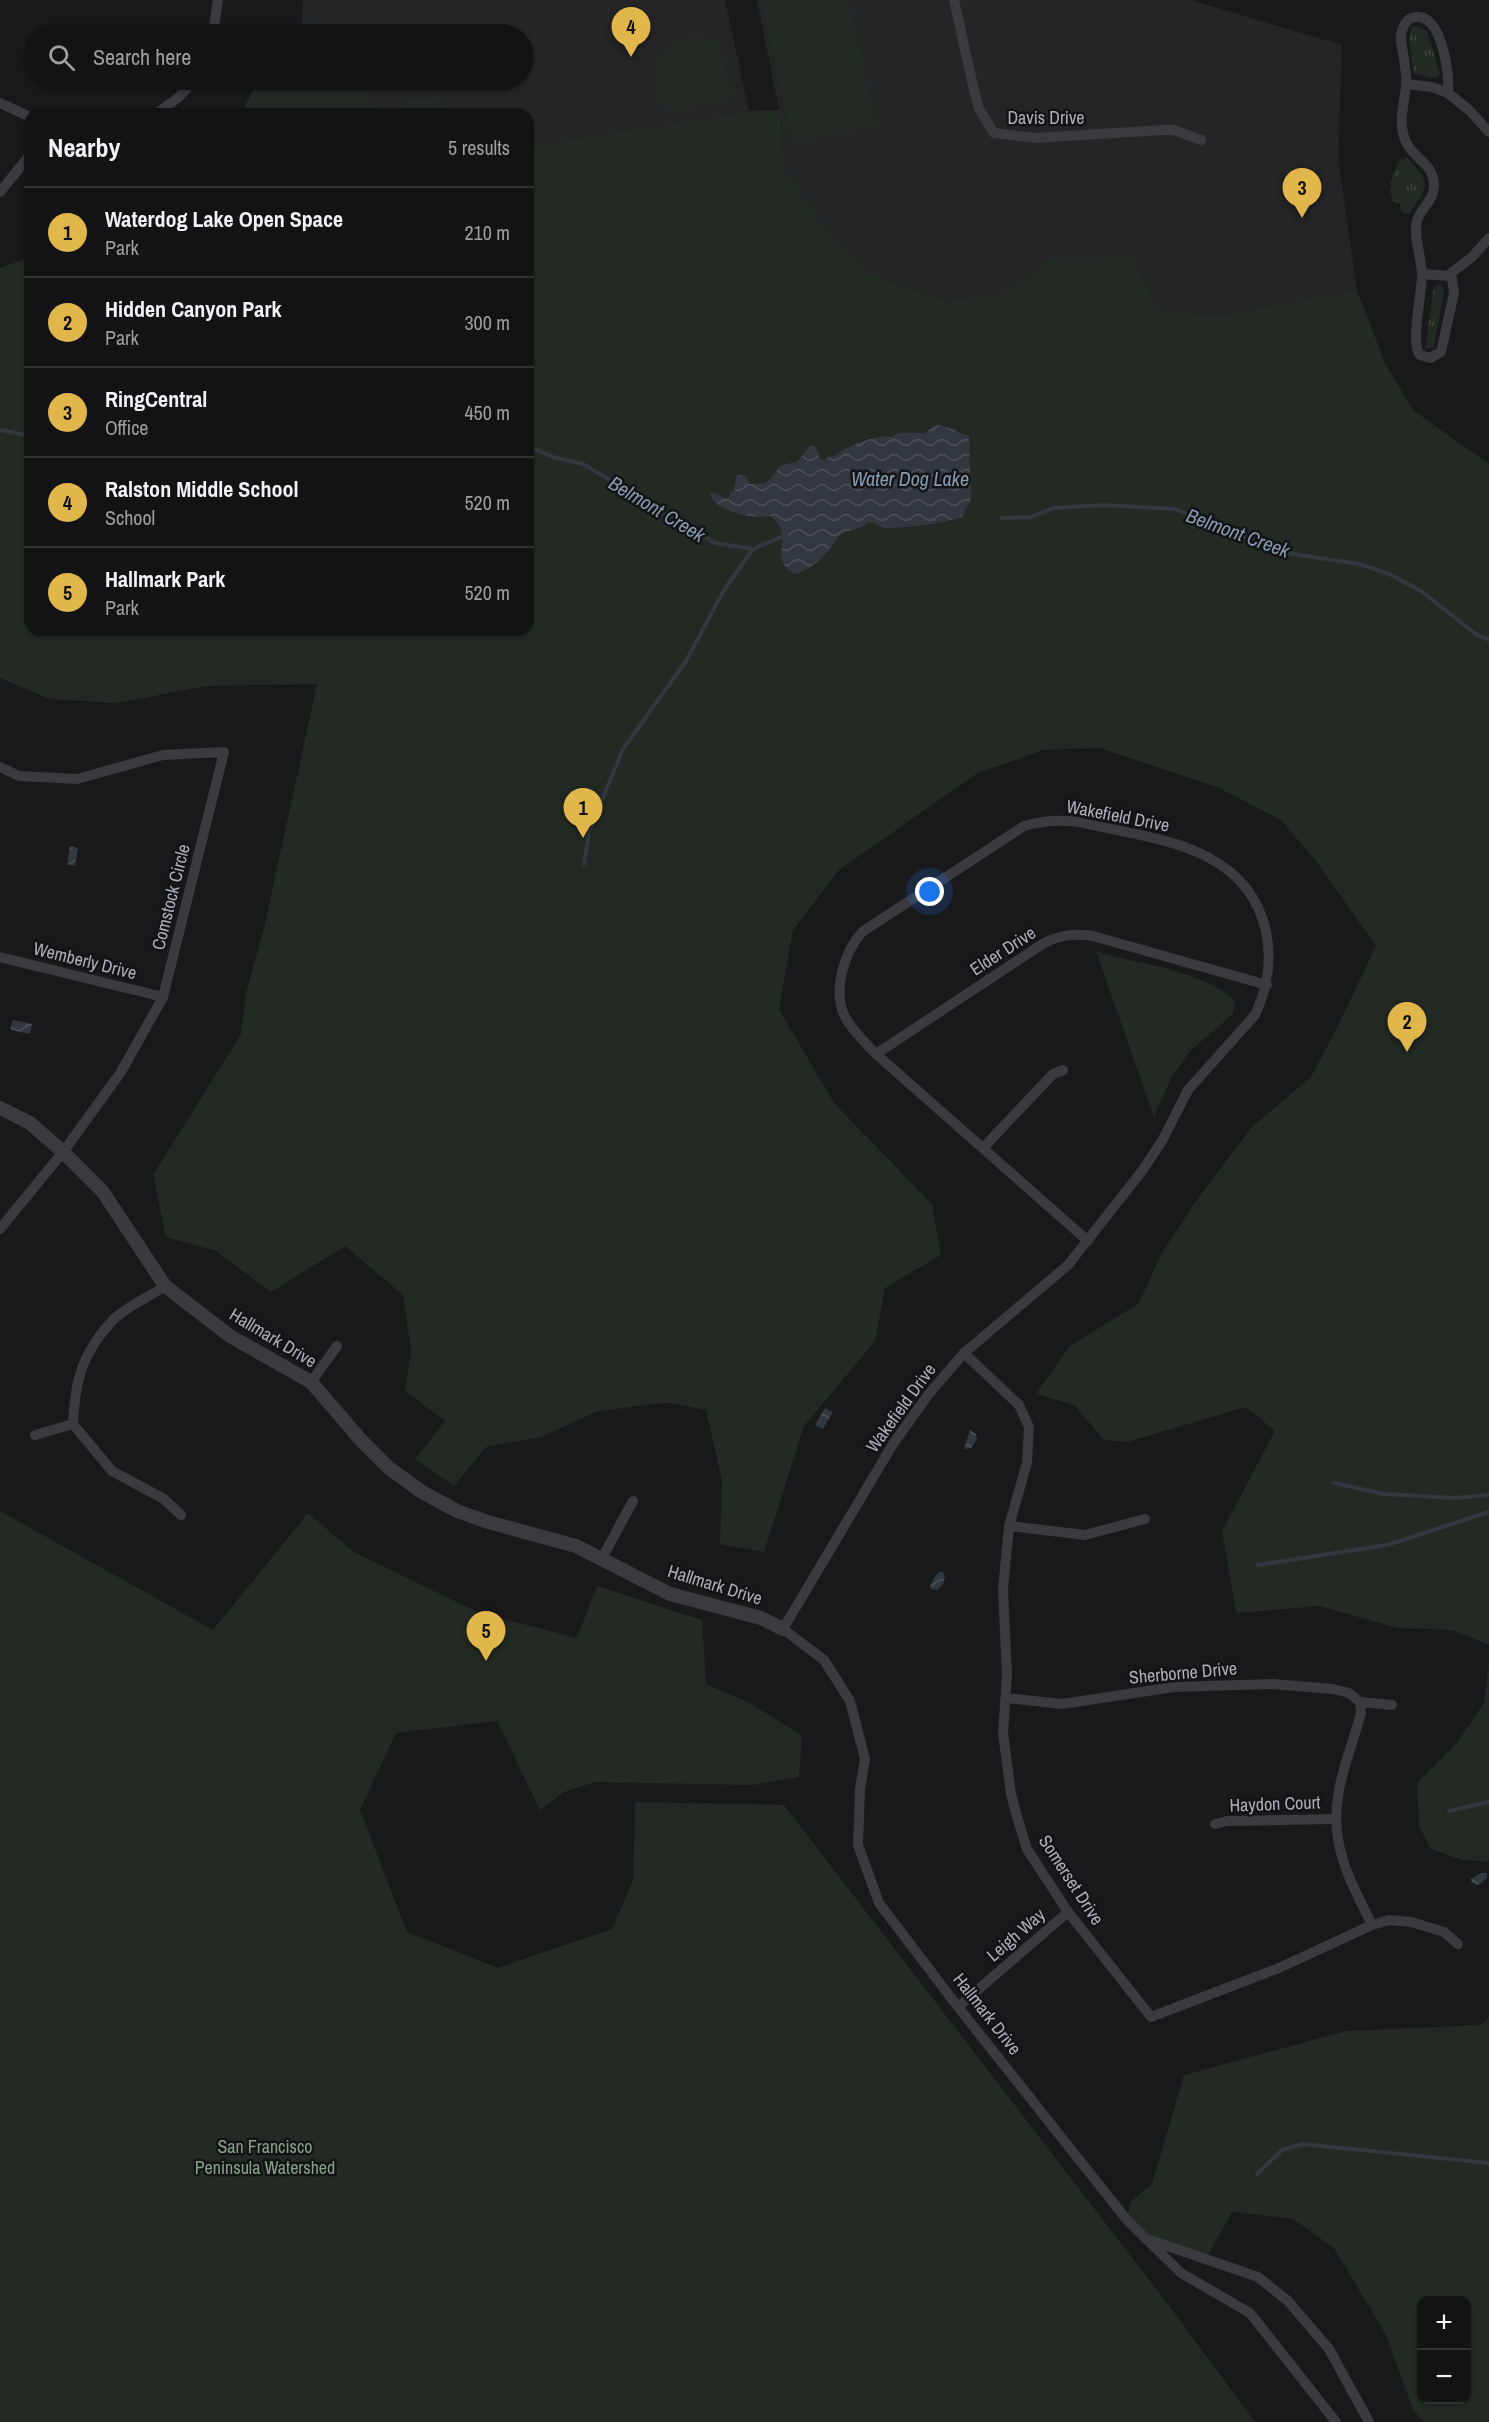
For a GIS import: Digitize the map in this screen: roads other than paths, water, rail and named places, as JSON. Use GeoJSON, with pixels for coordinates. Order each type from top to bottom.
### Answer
{"type":"FeatureCollection","features":[{"type":"Feature","properties":{"kind":"street"},"geometry":{"type":"LineString","coordinates":[[214,24],[218,0]]}},
{"type":"Feature","properties":{"kind":"street","name":"Davis Drive"},"geometry":{"type":"LineString","coordinates":[[954,0],[979,109],[994,133],[1035,138],[1174,130],[1201,140]]}},
{"type":"Feature","properties":{"kind":"street"},"geometry":{"type":"LineString","coordinates":[[1448,93],[1448,71],[1435,28],[1429,21],[1414,16],[1402,28],[1401,37],[1406,84],[1401,113],[1403,135],[1411,149],[1430,169],[1434,183],[1433,194],[1417,221],[1422,274],[1421,302],[1414,344],[1419,356],[1430,358],[1437,356],[1443,346],[1454,293],[1450,276],[1453,270],[1472,257],[1489,238]]}},
{"type":"Feature","properties":{"kind":"street"},"geometry":{"type":"LineString","coordinates":[[1406,84],[1432,87],[1448,93],[1489,132]]}},
{"type":"Feature","properties":{"kind":"street"},"geometry":{"type":"LineString","coordinates":[[164,108],[185,90]]}},
{"type":"Feature","properties":{"kind":"street"},"geometry":{"type":"LineString","coordinates":[[0,104],[24,114]]}},
{"type":"Feature","properties":{"kind":"street"},"geometry":{"type":"LineString","coordinates":[[0,192],[24,162]]}},
{"type":"Feature","properties":{"kind":"street"},"geometry":{"type":"LineString","coordinates":[[1422,274],[1450,276]]}},
{"type":"Feature","properties":{"kind":"street","name":"Comstock Circle"},"geometry":{"type":"LineString","coordinates":[[0,767],[20,776],[77,779],[163,755],[224,752],[163,997],[121,1072],[63,1152],[0,1229]]}},
{"type":"Feature","properties":{"kind":"street","name":"Wakefield Drive"},"geometry":{"type":"LineString","coordinates":[[783,1629],[893,1444],[928,1395],[964,1353],[1068,1265],[1088,1241],[1162,1141],[1188,1090],[1255,1015],[1267,985],[1269,955],[1263,922],[1246,887],[1229,869],[1211,857],[1188,847],[1078,822],[1042,821],[1024,826],[872,924],[855,940],[844,964],[840,999],[844,1016],[860,1038],[876,1054],[1088,1241]]}},
{"type":"Feature","properties":{"kind":"street","name":"Elder Drive"},"geometry":{"type":"LineString","coordinates":[[876,1054],[1044,943],[1061,935],[1077,933],[1093,936],[1267,985]]}},
{"type":"Feature","properties":{"kind":"street","name":"Wemberly Drive"},"geometry":{"type":"LineString","coordinates":[[0,957],[163,997]]}},
{"type":"Feature","properties":{"kind":"street"},"geometry":{"type":"LineString","coordinates":[[983,1148],[1053,1074],[1063,1070]]}},
{"type":"Feature","properties":{"kind":"street","name":"Hallmark Drive"},"geometry":{"type":"LineString","coordinates":[[0,1108],[30,1124],[63,1152],[103,1192],[165,1286],[230,1336],[311,1382],[360,1439],[389,1468],[422,1492],[457,1511],[576,1546],[670,1594],[761,1618],[783,1629],[824,1660],[850,1701],[865,1759],[860,1789],[858,1845],[879,1903],[958,2007],[1127,2220],[1181,2273],[1250,2313],[1336,2422]]}},
{"type":"Feature","properties":{"kind":"street"},"geometry":{"type":"LineString","coordinates":[[165,1286],[115,1318],[86,1356],[75,1389],[74,1424],[112,1471],[164,1499],[182,1515]]}},
{"type":"Feature","properties":{"kind":"street"},"geometry":{"type":"LineString","coordinates":[[311,1382],[337,1346]]}},
{"type":"Feature","properties":{"kind":"street","name":"Somerset Drive"},"geometry":{"type":"LineString","coordinates":[[964,1353],[1019,1405],[1029,1426],[1028,1463],[1009,1526],[1003,1589],[1007,1676],[1003,1733],[1011,1794],[1027,1849],[1068,1912],[1151,2017],[1279,1968],[1372,1925]]}},
{"type":"Feature","properties":{"kind":"street"},"geometry":{"type":"LineString","coordinates":[[35,1435],[74,1424]]}},
{"type":"Feature","properties":{"kind":"street"},"geometry":{"type":"LineString","coordinates":[[602,1558],[633,1501]]}},
{"type":"Feature","properties":{"kind":"street"},"geometry":{"type":"LineString","coordinates":[[1009,1526],[1085,1535],[1145,1518]]}},
{"type":"Feature","properties":{"kind":"street","name":"Sherborne Drive"},"geometry":{"type":"LineString","coordinates":[[1006,1698],[1062,1704],[1174,1687],[1273,1684],[1333,1689],[1349,1693],[1360,1702],[1392,1705]]}},
{"type":"Feature","properties":{"kind":"street"},"geometry":{"type":"LineString","coordinates":[[1360,1702],[1360,1713],[1339,1790],[1336,1819],[1337,1838],[1346,1868],[1372,1925],[1389,1920],[1411,1922],[1443,1932],[1458,1944]]}},
{"type":"Feature","properties":{"kind":"street","name":"Haydon Court"},"geometry":{"type":"LineString","coordinates":[[1215,1824],[1227,1821],[1336,1819]]}},
{"type":"Feature","properties":{"kind":"street","name":"Leigh Way"},"geometry":{"type":"LineString","coordinates":[[958,2007],[1068,1912]]}},
{"type":"Feature","properties":{"kind":"street","name":"Hallmark Drive"},"geometry":{"type":"LineString","coordinates":[[1147,2239],[1258,2277],[1288,2301],[1329,2349],[1369,2422]]}},
{"type":"Feature","properties":{"kind":"water","name":"Water Dog Lake"},"geometry":{"type":"Polygon","coordinates":[[[938,425],[969,436],[971,499],[962,517],[934,524],[894,528],[885,528],[868,522],[862,527],[840,535],[821,559],[811,567],[794,574],[781,558],[781,529],[772,517],[758,517],[729,511],[716,503],[710,492],[728,499],[732,490],[735,491],[737,475],[747,476],[749,484],[766,482],[781,465],[797,462],[810,446],[815,446],[820,459],[824,460],[830,456],[834,457],[853,445],[871,439],[892,437],[898,433],[925,433],[938,425]]]}},
{"type":"Feature","properties":{"kind":"water"},"geometry":{"type":"Polygon","coordinates":[[[70,846],[78,848],[75,866],[67,864],[70,846]]]}},
{"type":"Feature","properties":{"kind":"water"},"geometry":{"type":"Polygon","coordinates":[[[13,1020],[32,1024],[30,1034],[10,1030],[13,1020]]]}},
{"type":"Feature","properties":{"kind":"water"},"geometry":{"type":"Polygon","coordinates":[[[825,1408],[833,1412],[823,1429],[815,1425],[825,1408]]]}},
{"type":"Feature","properties":{"kind":"water"},"geometry":{"type":"Polygon","coordinates":[[[970,1430],[976,1434],[977,1439],[971,1448],[964,1449],[970,1430]]]}},
{"type":"Feature","properties":{"kind":"water"},"geometry":{"type":"Polygon","coordinates":[[[939,1572],[943,1572],[945,1576],[943,1584],[937,1590],[931,1589],[930,1586],[939,1572]]]}},
{"type":"Feature","properties":{"kind":"water"},"geometry":{"type":"Polygon","coordinates":[[[1481,1873],[1487,1873],[1487,1878],[1478,1885],[1472,1883],[1471,1879],[1481,1873]]]}},
{"type":"Feature","properties":{"kind":"waterway","name":"Belmont Creek"},"geometry":{"type":"LineString","coordinates":[[0,430],[24,435]]}},
{"type":"Feature","properties":{"kind":"waterway","name":"Belmont Creek"},"geometry":{"type":"LineString","coordinates":[[534,449],[553,457],[583,464],[715,543],[753,549],[786,535]]}},
{"type":"Feature","properties":{"kind":"waterway","name":"Belmont Creek"},"geometry":{"type":"LineString","coordinates":[[1002,518],[1031,517],[1053,508],[1104,505],[1174,509],[1286,553],[1359,564],[1389,574],[1421,591],[1477,635],[1489,640]]}},
{"type":"Feature","properties":{"kind":"waterway"},"geometry":{"type":"LineString","coordinates":[[584,864],[589,832],[623,749],[686,661],[724,590],[753,549]]}},
{"type":"Feature","properties":{"kind":"waterway"},"geometry":{"type":"LineString","coordinates":[[1334,1483],[1384,1494],[1455,1498],[1489,1495]]}},
{"type":"Feature","properties":{"kind":"waterway"},"geometry":{"type":"LineString","coordinates":[[1258,1565],[1387,1545],[1489,1512]]}},
{"type":"Feature","properties":{"kind":"waterway"},"geometry":{"type":"LineString","coordinates":[[1449,1811],[1489,1802]]}},
{"type":"Feature","properties":{"kind":"waterway"},"geometry":{"type":"LineString","coordinates":[[1257,2174],[1282,2150],[1302,2144],[1489,2163]]}},
{"type":"Feature","properties":{"kind":"place","name":"Ralston Middle School"},"geometry":{"type":"Point","coordinates":[631,57]}},
{"type":"Feature","properties":{"kind":"place","name":"RingCentral"},"geometry":{"type":"Point","coordinates":[1302,218]}},
{"type":"Feature","properties":{"kind":"place","name":"Waterdog Lake Open Space"},"geometry":{"type":"Point","coordinates":[583,838]}},
{"type":"Feature","properties":{"kind":"place","name":"Hidden Canyon Park"},"geometry":{"type":"Point","coordinates":[1407,1052]}},
{"type":"Feature","properties":{"kind":"place","name":"Hallmark Park"},"geometry":{"type":"Point","coordinates":[486,1661]}},
{"type":"Feature","properties":{"kind":"park label","name":"San Francisco Peninsula Watershed"},"geometry":{"type":"Point","coordinates":[265,2157]}}]}
